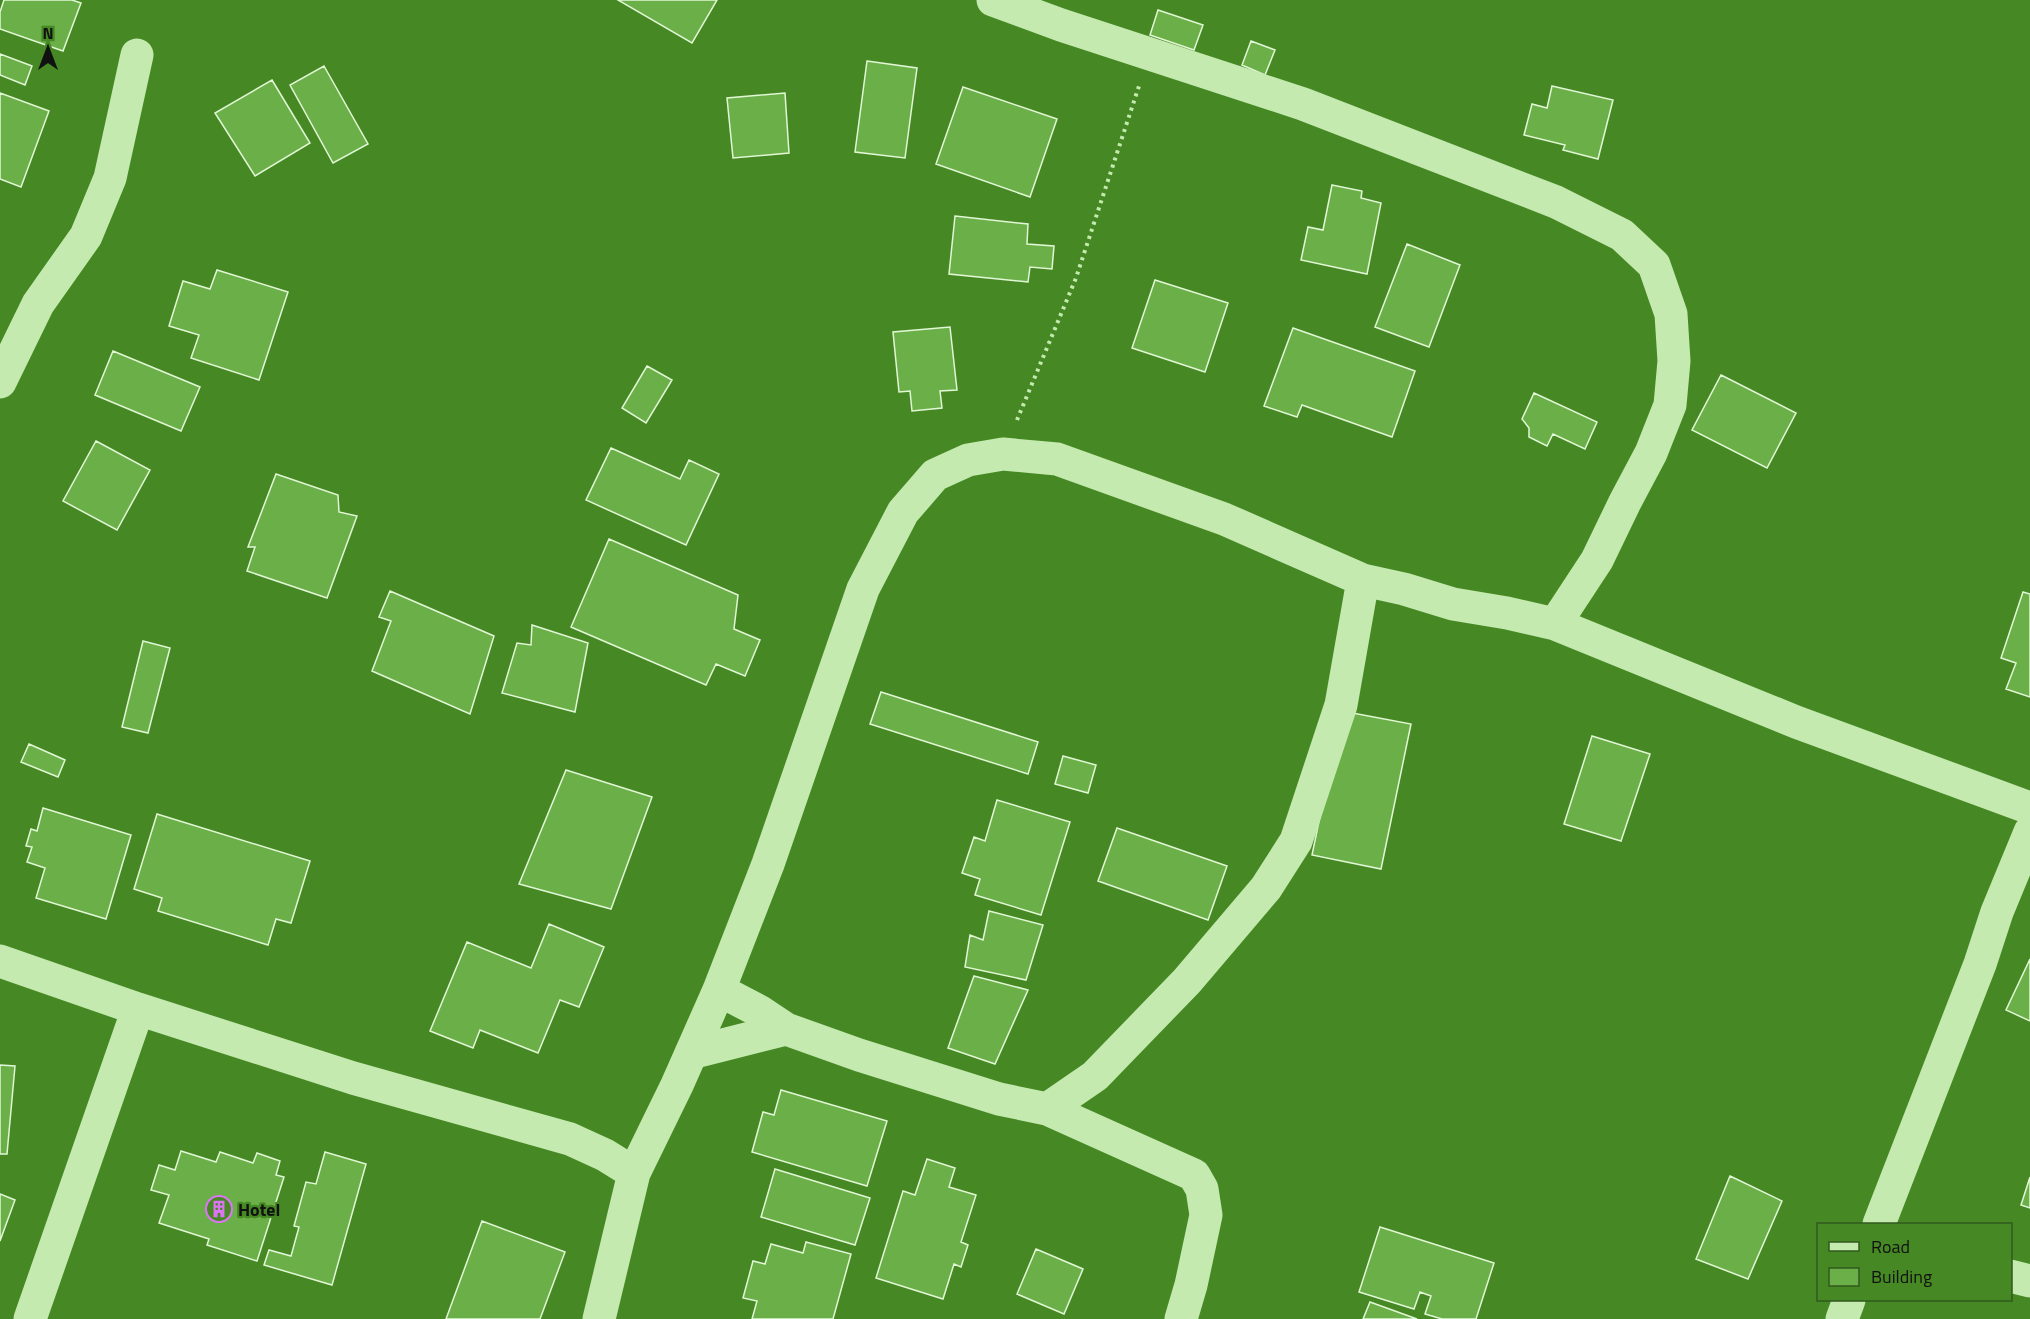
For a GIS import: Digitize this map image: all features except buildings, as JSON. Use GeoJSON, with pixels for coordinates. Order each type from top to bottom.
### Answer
{"type":"FeatureCollection","features":[{"type":"Feature","properties":{"kind":"street"},"geometry":{"type":"LineString","coordinates":[[993,0],[1303,104],[1556,202],[1622,235],[1654,264],[1671,314],[1674,361],[1670,405],[1651,453],[1598,560],[1555,624]]}},
{"type":"Feature","properties":{"kind":"street"},"geometry":{"type":"LineString","coordinates":[[0,382],[38,304],[87,236],[110,178],[137,55]]}},
{"type":"Feature","properties":{"kind":"street"},"geometry":{"type":"LineString","coordinates":[[599,1319],[634,1173],[719,990],[768,864],[863,589],[903,512],[935,475],[968,460],[1003,454],[1057,459],[1224,519],[1363,580],[1404,589],[1453,604],[1555,624],[1796,722],[2030,808]]}},
{"type":"Feature","properties":{"kind":"street"},"geometry":{"type":"LineString","coordinates":[[1047,1109],[1095,1076],[1187,981],[1266,888],[1296,841],[1341,705],[1363,580]]}},
{"type":"Feature","properties":{"kind":"street"},"geometry":{"type":"LineString","coordinates":[[1878,1223],[1980,964],[1997,912],[2030,832]]}},
{"type":"Feature","properties":{"kind":"street"},"geometry":{"type":"LineString","coordinates":[[0,961],[138,1010],[353,1078],[570,1139],[605,1155],[634,1173]]}},
{"type":"Feature","properties":{"kind":"street"},"geometry":{"type":"LineString","coordinates":[[719,990],[759,1011],[786,1029],[859,1055],[999,1099],[1047,1109],[1194,1175],[1202,1189],[1206,1215],[1181,1319]]}},
{"type":"Feature","properties":{"kind":"street"},"geometry":{"type":"LineString","coordinates":[[30,1319],[138,1010]]}},
{"type":"Feature","properties":{"kind":"street"},"geometry":{"type":"LineString","coordinates":[[691,1053],[786,1029]]}},
{"type":"Feature","properties":{"kind":"street"},"geometry":{"type":"LineString","coordinates":[[2012,1276],[2030,1281]]}},
{"type":"Feature","properties":{"kind":"street"},"geometry":{"type":"LineString","coordinates":[[1842,1319],[1848,1301]]}},
{"type":"Feature","properties":{"kind":"path"},"geometry":{"type":"LineString","coordinates":[[1003,454],[1076,278],[1150,54]]}},
{"type":"Feature","properties":{"kind":"place","name":"Hotel"},"geometry":{"type":"Point","coordinates":[219,1209]}}]}
